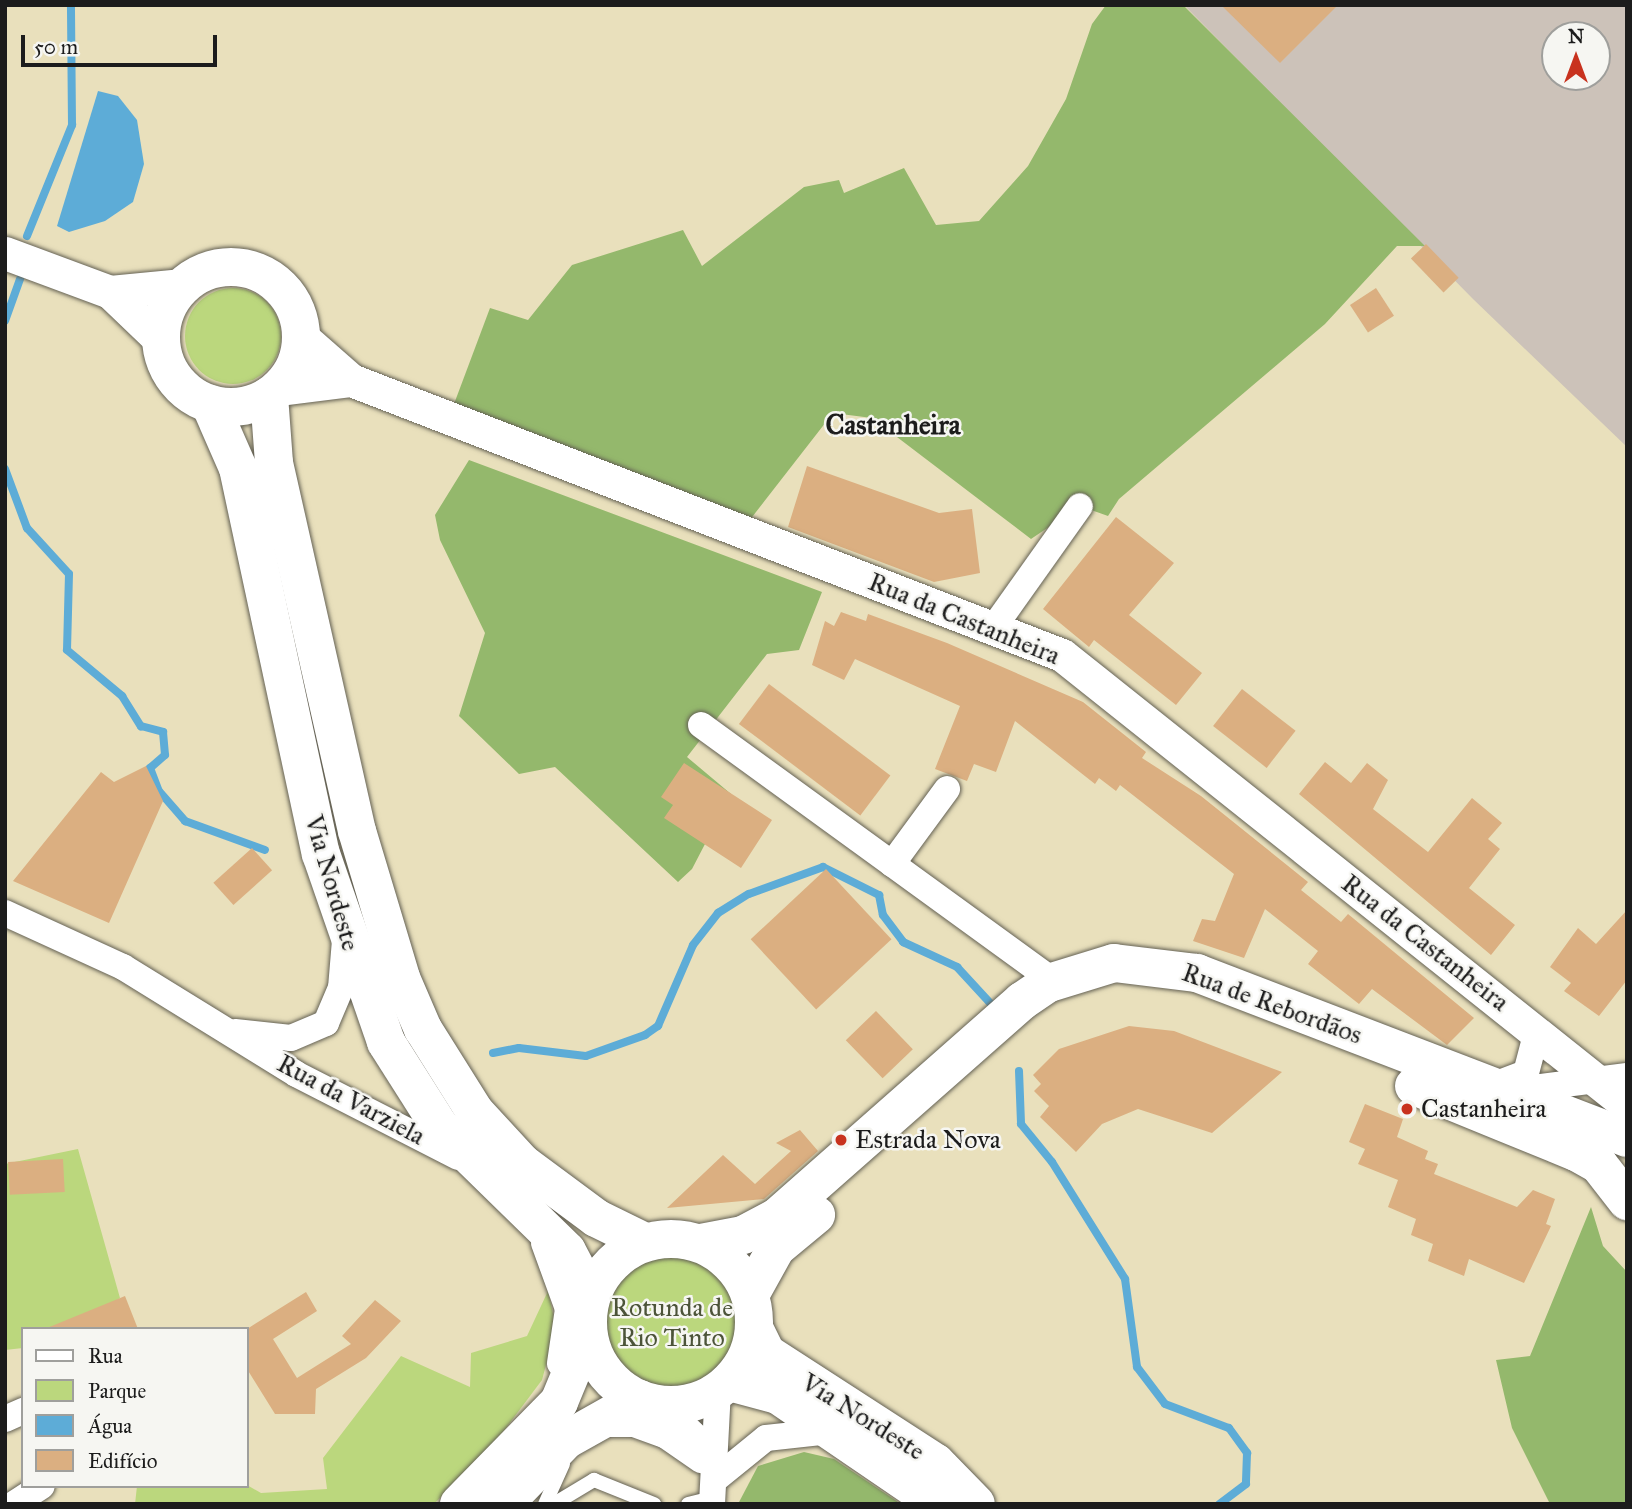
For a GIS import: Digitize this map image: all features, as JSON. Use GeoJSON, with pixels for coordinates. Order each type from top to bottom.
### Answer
{"type":"FeatureCollection","features":[{"type":"Feature","properties":{"kind":"main road"},"geometry":{"type":"LineString","coordinates":[[222,267],[268,277],[286,293],[301,336],[295,364],[274,392],[250,404],[210,404],[176,380],[160,341],[162,321],[183,285],[222,267]]}},
{"type":"Feature","properties":{"kind":"main road","name":"Via Nordeste"},"geometry":{"type":"LineString","coordinates":[[274,392],[274,463],[357,831],[401,978],[423,1029],[475,1112],[522,1163],[596,1219],[645,1242]]}},
{"type":"Feature","properties":{"kind":"main road","name":"Via Nordeste"},"geometry":{"type":"LineString","coordinates":[[210,404],[238,468],[298,756],[345,937],[403,1074],[478,1167],[567,1251],[589,1314]]}},
{"type":"Feature","properties":{"kind":"main road","name":"Rua de Rebordãos"},"geometry":{"type":"LineString","coordinates":[[701,1243],[743,1235],[777,1217],[1022,1001],[1054,981],[1114,963],[1197,973],[1496,1090],[1627,1138]]}},
{"type":"Feature","properties":{"kind":"main road","name":"Rua de Rebordãos"},"geometry":{"type":"LineString","coordinates":[[752,1312],[776,1248],[1040,1019],[1111,987],[1146,987],[1205,1001],[1563,1147],[1599,1165],[1627,1201]]}},
{"type":"Feature","properties":{"kind":"main road"},"geometry":{"type":"LineString","coordinates":[[459,1504],[559,1402],[589,1314],[617,1258],[645,1242],[701,1243],[734,1267],[752,1312],[747,1358],[724,1386],[692,1403],[651,1402],[585,1428],[504,1504]]}},
{"type":"Feature","properties":{"kind":"main road","name":"Via Nordeste"},"geometry":{"type":"LineString","coordinates":[[752,1312],[766,1353],[936,1463],[976,1504]]}},
{"type":"Feature","properties":{"kind":"main road"},"geometry":{"type":"LineString","coordinates":[[589,1314],[610,1378],[651,1402]]}},
{"type":"Feature","properties":{"kind":"main road","name":"Via Nordeste"},"geometry":{"type":"LineString","coordinates":[[724,1386],[778,1395],[837,1432],[939,1504]]}},
{"type":"Feature","properties":{"kind":"street"},"geometry":{"type":"LineString","coordinates":[[5,253],[110,292],[160,341]]}},
{"type":"Feature","properties":{"kind":"street"},"geometry":{"type":"LineString","coordinates":[[110,292],[183,285]]}},
{"type":"Feature","properties":{"kind":"street","name":"Rua da Castanheira"},"geometry":{"type":"LineString","coordinates":[[301,336],[351,380],[1062,655],[1537,1031],[1611,1077],[1627,1105]]}},
{"type":"Feature","properties":{"kind":"street","name":"Rua da Castanheira"},"geometry":{"type":"LineString","coordinates":[[274,392],[351,380]]}},
{"type":"Feature","properties":{"kind":"street"},"geometry":{"type":"LineString","coordinates":[[993,627],[1080,506]]}},
{"type":"Feature","properties":{"kind":"street"},"geometry":{"type":"LineString","coordinates":[[701,725],[1054,981]]}},
{"type":"Feature","properties":{"kind":"street"},"geometry":{"type":"LineString","coordinates":[[892,864],[947,789]]}},
{"type":"Feature","properties":{"kind":"street","name":"Rua da Varziela"},"geometry":{"type":"LineString","coordinates":[[5,913],[123,967],[226,1031],[478,1167]]}},
{"type":"Feature","properties":{"kind":"street","name":"Rua da Varziela"},"geometry":{"type":"LineString","coordinates":[[226,1031],[291,1038],[326,1023],[341,988],[345,937]]}},
{"type":"Feature","properties":{"kind":"street"},"geometry":{"type":"LineString","coordinates":[[1496,1090],[1526,1073],[1537,1031]]}},
{"type":"Feature","properties":{"kind":"street"},"geometry":{"type":"LineString","coordinates":[[1496,1090],[1611,1077]]}},
{"type":"Feature","properties":{"kind":"street"},"geometry":{"type":"LineString","coordinates":[[501,1464],[553,1383],[568,1336],[561,1283],[534,1222]]}},
{"type":"Feature","properties":{"kind":"street"},"geometry":{"type":"LineString","coordinates":[[706,1489],[724,1386]]}},
{"type":"Feature","properties":{"kind":"street"},"geometry":{"type":"LineString","coordinates":[[651,1402],[697,1438],[706,1489]]}},
{"type":"Feature","properties":{"kind":"street"},"geometry":{"type":"LineString","coordinates":[[5,1419],[21,1412]]}},
{"type":"Feature","properties":{"kind":"street"},"geometry":{"type":"LineString","coordinates":[[585,1428],[634,1424],[665,1435],[706,1489]]}},
{"type":"Feature","properties":{"kind":"street"},"geometry":{"type":"LineString","coordinates":[[706,1489],[766,1438],[797,1430],[837,1432]]}},
{"type":"Feature","properties":{"kind":"street"},"geometry":{"type":"LineString","coordinates":[[14,1504],[39,1488]]}},
{"type":"Feature","properties":{"kind":"lane"},"geometry":{"type":"LineString","coordinates":[[545,1504],[585,1428]]}},
{"type":"Feature","properties":{"kind":"lane"},"geometry":{"type":"LineString","coordinates":[[554,1504],[594,1480],[654,1504]]}},
{"type":"Feature","properties":{"kind":"shaded area"},"geometry":{"type":"Polygon","coordinates":[[[1184,5],[1627,5],[1627,447],[1473,299],[1184,5]]]}},
{"type":"Feature","properties":{"kind":"green space"},"geometry":{"type":"Polygon","coordinates":[[[1106,5],[1183,5],[1425,246],[1397,246],[1325,324],[1119,499],[1108,516],[1080,506],[1031,539],[872,418],[833,413],[749,521],[454,404],[490,308],[528,320],[572,265],[683,230],[702,266],[804,187],[839,180],[844,193],[904,168],[936,225],[979,221],[1028,166],[1066,99],[1092,24],[1106,5]]]}},
{"type":"Feature","properties":{"kind":"green space"},"geometry":{"type":"Polygon","coordinates":[[[233,288],[251,292],[267,302],[277,318],[281,336],[277,354],[267,370],[251,380],[233,384],[215,380],[199,370],[189,354],[185,336],[189,318],[199,302],[215,292],[233,288]]]}},
{"type":"Feature","properties":{"kind":"green space"},"geometry":{"type":"Polygon","coordinates":[[[469,460],[822,592],[799,650],[767,654],[687,757],[731,794],[692,869],[678,882],[555,767],[519,774],[459,716],[485,633],[440,540],[435,515],[469,460]]]}},
{"type":"Feature","properties":{"kind":"green space"},"geometry":{"type":"Polygon","coordinates":[[[78,1149],[120,1298],[76,1327],[21,1327],[21,1348],[5,1350],[5,1164],[78,1149]]]}},
{"type":"Feature","properties":{"kind":"green space"},"geometry":{"type":"Polygon","coordinates":[[[1591,1207],[1603,1246],[1627,1272],[1627,1504],[1550,1504],[1512,1428],[1496,1360],[1530,1356],[1591,1207]]]}},
{"type":"Feature","properties":{"kind":"green space","name":"Rotunda de Rio Tinto"},"geometry":{"type":"Polygon","coordinates":[[[672,1257],[697,1262],[719,1276],[733,1298],[738,1323],[733,1348],[719,1370],[697,1384],[672,1389],[647,1384],[625,1370],[611,1348],[606,1323],[611,1298],[625,1276],[647,1262],[672,1257]]]}},
{"type":"Feature","properties":{"kind":"green space"},"geometry":{"type":"Polygon","coordinates":[[[548,1291],[556,1327],[542,1380],[497,1440],[434,1504],[135,1504],[137,1488],[248,1488],[248,1486],[261,1493],[327,1489],[323,1458],[401,1356],[470,1387],[471,1353],[527,1336],[548,1291]]]}},
{"type":"Feature","properties":{"kind":"green space"},"geometry":{"type":"Polygon","coordinates":[[[804,1452],[834,1459],[901,1504],[738,1504],[758,1466],[804,1452]]]}},
{"type":"Feature","properties":{"kind":"water"},"geometry":{"type":"Polygon","coordinates":[[[98,91],[118,96],[137,120],[144,164],[133,202],[105,221],[69,232],[57,226],[98,91]]]}},
{"type":"Feature","properties":{"kind":"building"},"geometry":{"type":"Polygon","coordinates":[[[1221,5],[1338,5],[1280,63],[1221,5]]]}},
{"type":"Feature","properties":{"kind":"building"},"geometry":{"type":"Polygon","coordinates":[[[1426,244],[1459,278],[1444,292],[1411,259],[1426,244]]]}},
{"type":"Feature","properties":{"kind":"building"},"geometry":{"type":"Polygon","coordinates":[[[1376,288],[1394,316],[1368,333],[1350,305],[1376,288]]]}},
{"type":"Feature","properties":{"kind":"building"},"geometry":{"type":"Polygon","coordinates":[[[807,466],[939,513],[972,509],[980,573],[934,582],[788,527],[807,466]]]}},
{"type":"Feature","properties":{"kind":"building"},"geometry":{"type":"Polygon","coordinates":[[[1116,517],[1174,563],[1129,615],[1202,673],[1176,705],[1094,640],[1089,647],[1043,609],[1116,517]]]}},
{"type":"Feature","properties":{"kind":"building"},"geometry":{"type":"Polygon","coordinates":[[[841,612],[866,621],[868,614],[947,643],[1083,702],[1146,752],[1142,758],[1201,796],[1308,882],[1301,890],[1341,922],[1348,914],[1474,1018],[1447,1045],[1372,989],[1359,1004],[1308,964],[1318,951],[1265,909],[1244,958],[1193,941],[1202,919],[1215,921],[1234,874],[1120,785],[1116,791],[1099,778],[1095,784],[1015,721],[996,772],[974,764],[967,781],[935,769],[960,706],[855,659],[844,680],[812,665],[825,621],[834,626],[841,612]]]}},
{"type":"Feature","properties":{"kind":"building"},"geometry":{"type":"Polygon","coordinates":[[[769,684],[890,775],[860,815],[739,724],[769,684]]]}},
{"type":"Feature","properties":{"kind":"building"},"geometry":{"type":"Polygon","coordinates":[[[1242,689],[1296,731],[1267,768],[1213,726],[1242,689]]]}},
{"type":"Feature","properties":{"kind":"building"},"geometry":{"type":"Polygon","coordinates":[[[1325,762],[1351,783],[1367,763],[1388,780],[1373,809],[1428,852],[1472,798],[1502,823],[1488,839],[1500,849],[1469,888],[1515,925],[1491,955],[1299,794],[1325,762]]]}},
{"type":"Feature","properties":{"kind":"building"},"geometry":{"type":"Polygon","coordinates":[[[684,763],[772,820],[741,868],[664,818],[673,805],[661,797],[684,763]]]}},
{"type":"Feature","properties":{"kind":"building"},"geometry":{"type":"Polygon","coordinates":[[[146,766],[163,801],[109,923],[13,881],[101,772],[114,782],[146,766]]]}},
{"type":"Feature","properties":{"kind":"building"},"geometry":{"type":"Polygon","coordinates":[[[252,848],[272,870],[233,905],[213,883],[252,848]]]}},
{"type":"Feature","properties":{"kind":"building"},"geometry":{"type":"Polygon","coordinates":[[[826,869],[891,939],[816,1009],[751,939],[826,869]]]}},
{"type":"Feature","properties":{"kind":"building"},"geometry":{"type":"Polygon","coordinates":[[[1627,910],[1627,980],[1599,1016],[1564,991],[1571,983],[1550,967],[1578,928],[1596,944],[1627,910]]]}},
{"type":"Feature","properties":{"kind":"building"},"geometry":{"type":"Polygon","coordinates":[[[876,1011],[913,1049],[883,1078],[846,1040],[876,1011]]]}},
{"type":"Feature","properties":{"kind":"building"},"geometry":{"type":"Polygon","coordinates":[[[1129,1026],[1174,1031],[1282,1072],[1212,1133],[1138,1109],[1102,1124],[1076,1152],[1040,1117],[1049,1106],[1034,1091],[1041,1084],[1033,1075],[1059,1049],[1129,1026]]]}},
{"type":"Feature","properties":{"kind":"building"},"geometry":{"type":"Polygon","coordinates":[[[1365,1104],[1403,1119],[1397,1137],[1428,1151],[1425,1159],[1438,1164],[1434,1174],[1517,1207],[1533,1190],[1555,1199],[1546,1224],[1551,1226],[1524,1283],[1469,1259],[1464,1276],[1428,1261],[1433,1244],[1411,1235],[1416,1219],[1388,1207],[1398,1180],[1358,1164],[1365,1149],[1349,1142],[1365,1104]]]}},
{"type":"Feature","properties":{"kind":"building"},"geometry":{"type":"Polygon","coordinates":[[[800,1130],[818,1151],[764,1199],[667,1208],[723,1155],[755,1184],[791,1151],[776,1143],[800,1130]]]}},
{"type":"Feature","properties":{"kind":"building"},"geometry":{"type":"Polygon","coordinates":[[[63,1159],[65,1192],[10,1195],[8,1162],[63,1159]]]}},
{"type":"Feature","properties":{"kind":"building"},"geometry":{"type":"Polygon","coordinates":[[[306,1292],[317,1311],[273,1339],[297,1378],[351,1344],[342,1336],[375,1300],[401,1321],[366,1358],[316,1389],[315,1414],[275,1414],[248,1371],[248,1328],[306,1292]]]}},
{"type":"Feature","properties":{"kind":"building"},"geometry":{"type":"Polygon","coordinates":[[[125,1296],[137,1327],[49,1327],[125,1296]]]}},
{"type":"Feature","properties":{"kind":"waterway"},"geometry":{"type":"LineString","coordinates":[[27,236],[72,125],[71,5]]}},
{"type":"Feature","properties":{"kind":"waterway"},"geometry":{"type":"LineString","coordinates":[[5,321],[20,279]]}},
{"type":"Feature","properties":{"kind":"waterway"},"geometry":{"type":"LineString","coordinates":[[5,469],[27,528],[69,574],[67,650],[122,696],[141,726],[163,732],[165,755],[150,768],[159,791],[185,821],[265,850]]}},
{"type":"Feature","properties":{"kind":"waterway"},"geometry":{"type":"LineString","coordinates":[[493,1053],[519,1048],[586,1056],[645,1035],[658,1026],[693,945],[718,913],[749,894],[823,867],[879,895],[883,915],[903,942],[957,967],[992,1005]]}},
{"type":"Feature","properties":{"kind":"waterway"},"geometry":{"type":"LineString","coordinates":[[1019,1071],[1021,1124],[1052,1162],[1125,1279],[1137,1367],[1165,1404],[1229,1428],[1247,1453],[1246,1484],[1219,1504]]}},
{"type":"Feature","properties":{"kind":"place","name":"Castanheira"},"geometry":{"type":"Point","coordinates":[1407,1109]}},
{"type":"Feature","properties":{"kind":"place","name":"Estrada Nova"},"geometry":{"type":"Point","coordinates":[841,1140]}},
{"type":"Feature","properties":{"kind":"district","name":"Castanheira"},"geometry":{"type":"Point","coordinates":[893,425]}}]}
